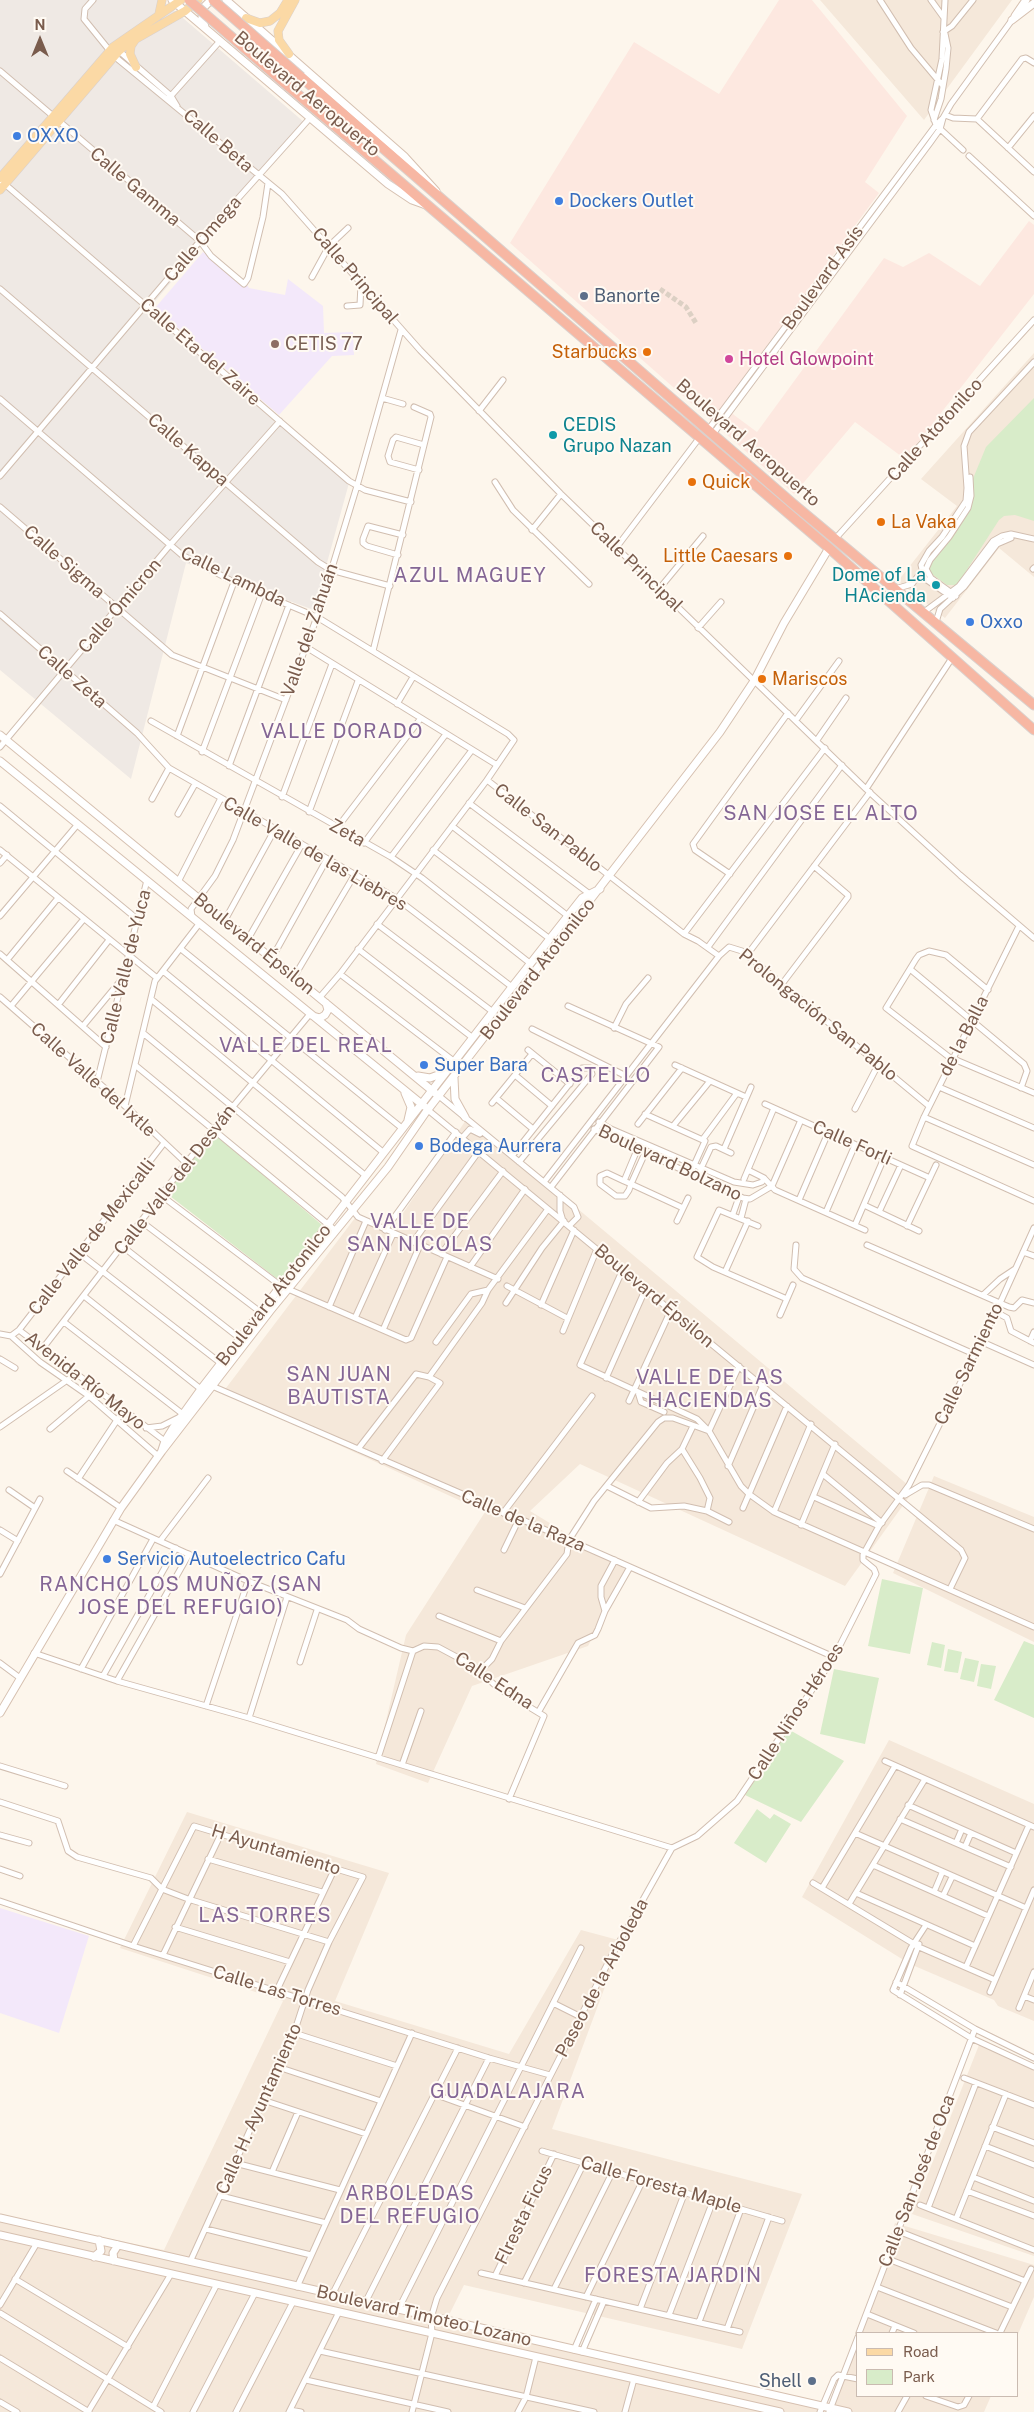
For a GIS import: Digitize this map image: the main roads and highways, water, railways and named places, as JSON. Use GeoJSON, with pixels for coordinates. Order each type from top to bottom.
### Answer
{"type":"FeatureCollection","features":[{"type":"Feature","properties":{"kind":"highway","name":"Boulevard Aeropuerto"},"geometry":{"type":"LineString","coordinates":[[190,0],[829,548],[1034,730]]}},
{"type":"Feature","properties":{"kind":"highway","name":"Boulevard Aeropuerto"},"geometry":{"type":"LineString","coordinates":[[213,0],[835,539],[1034,705]]}},
{"type":"Feature","properties":{"kind":"main road"},"geometry":{"type":"LineString","coordinates":[[159,14],[162,0]]}},
{"type":"Feature","properties":{"kind":"main road"},"geometry":{"type":"LineString","coordinates":[[112,50],[185,11],[198,0]]}},
{"type":"Feature","properties":{"kind":"main road"},"geometry":{"type":"LineString","coordinates":[[246,18],[260,23],[270,21],[280,13],[288,0]]}},
{"type":"Feature","properties":{"kind":"main road"},"geometry":{"type":"LineString","coordinates":[[289,54],[279,40],[278,32],[295,0]]}},
{"type":"Feature","properties":{"kind":"main road"},"geometry":{"type":"LineString","coordinates":[[1,183],[56,120],[112,50],[176,1]]}},
{"type":"Feature","properties":{"kind":"main road"},"geometry":{"type":"LineString","coordinates":[[136,66],[132,61],[130,50],[132,42],[138,37]]}},
{"type":"Feature","properties":{"kind":"tunnel"},"geometry":{"type":"LineString","coordinates":[[660,289],[686,307],[696,323]]}},
{"type":"Feature","properties":{"kind":"place","name":"OXXO"},"geometry":{"type":"Point","coordinates":[17,136]}},
{"type":"Feature","properties":{"kind":"place","name":"Dockers Outlet"},"geometry":{"type":"Point","coordinates":[559,201]}},
{"type":"Feature","properties":{"kind":"place","name":"Banorte"},"geometry":{"type":"Point","coordinates":[584,296]}},
{"type":"Feature","properties":{"kind":"place","name":"CETIS 77"},"geometry":{"type":"Point","coordinates":[275,344]}},
{"type":"Feature","properties":{"kind":"place","name":"Starbucks"},"geometry":{"type":"Point","coordinates":[647,352]}},
{"type":"Feature","properties":{"kind":"place","name":"Hotel Glowpoint"},"geometry":{"type":"Point","coordinates":[729,359]}},
{"type":"Feature","properties":{"kind":"place","name":"CEDIS Grupo Nazan"},"geometry":{"type":"Point","coordinates":[553,435]}},
{"type":"Feature","properties":{"kind":"place","name":"Quick"},"geometry":{"type":"Point","coordinates":[692,482]}},
{"type":"Feature","properties":{"kind":"place","name":"La Vaka"},"geometry":{"type":"Point","coordinates":[881,522]}},
{"type":"Feature","properties":{"kind":"place","name":"Little Caesars"},"geometry":{"type":"Point","coordinates":[788,556]}},
{"type":"Feature","properties":{"kind":"place","name":"Dome of La HAcienda"},"geometry":{"type":"Point","coordinates":[936,585]}},
{"type":"Feature","properties":{"kind":"place","name":"Oxxo"},"geometry":{"type":"Point","coordinates":[970,622]}},
{"type":"Feature","properties":{"kind":"place","name":"Mariscos"},"geometry":{"type":"Point","coordinates":[762,679]}},
{"type":"Feature","properties":{"kind":"place","name":"Super Bara"},"geometry":{"type":"Point","coordinates":[424,1065]}},
{"type":"Feature","properties":{"kind":"place","name":"Bodega Aurrera"},"geometry":{"type":"Point","coordinates":[419,1146]}},
{"type":"Feature","properties":{"kind":"place","name":"Servicio Autoelectrico Cafu"},"geometry":{"type":"Point","coordinates":[107,1559]}},
{"type":"Feature","properties":{"kind":"place","name":"Shell"},"geometry":{"type":"Point","coordinates":[812,2381]}},
{"type":"Feature","properties":{"kind":"district","name":"AZUL MAGUEY"},"geometry":{"type":"Point","coordinates":[470,576]}},
{"type":"Feature","properties":{"kind":"district","name":"VALLE DORADO"},"geometry":{"type":"Point","coordinates":[342,732]}},
{"type":"Feature","properties":{"kind":"district","name":"SAN JOSE EL ALTO"},"geometry":{"type":"Point","coordinates":[821,814]}},
{"type":"Feature","properties":{"kind":"district","name":"VALLE DEL REAL"},"geometry":{"type":"Point","coordinates":[306,1046]}},
{"type":"Feature","properties":{"kind":"district","name":"CASTELLO"},"geometry":{"type":"Point","coordinates":[596,1076]}},
{"type":"Feature","properties":{"kind":"district","name":"VALLE DE SAN NICOLAS"},"geometry":{"type":"Point","coordinates":[420,1234]}},
{"type":"Feature","properties":{"kind":"district","name":"SAN JUAN BAUTISTA"},"geometry":{"type":"Point","coordinates":[339,1386]}},
{"type":"Feature","properties":{"kind":"district","name":"VALLE DE LAS HACIENDAS"},"geometry":{"type":"Point","coordinates":[710,1390]}},
{"type":"Feature","properties":{"kind":"district","name":"RANCHO LOS MUÑOZ (SAN JOSE DEL REFUGIO)"},"geometry":{"type":"Point","coordinates":[181,1596]}},
{"type":"Feature","properties":{"kind":"district","name":"LAS TORRES"},"geometry":{"type":"Point","coordinates":[265,1916]}},
{"type":"Feature","properties":{"kind":"district","name":"GUADALAJARA"},"geometry":{"type":"Point","coordinates":[508,2092]}},
{"type":"Feature","properties":{"kind":"district","name":"ARBOLEDAS DEL REFUGIO"},"geometry":{"type":"Point","coordinates":[410,2206]}},
{"type":"Feature","properties":{"kind":"district","name":"FORESTA JARDIN"},"geometry":{"type":"Point","coordinates":[673,2276]}}]}
